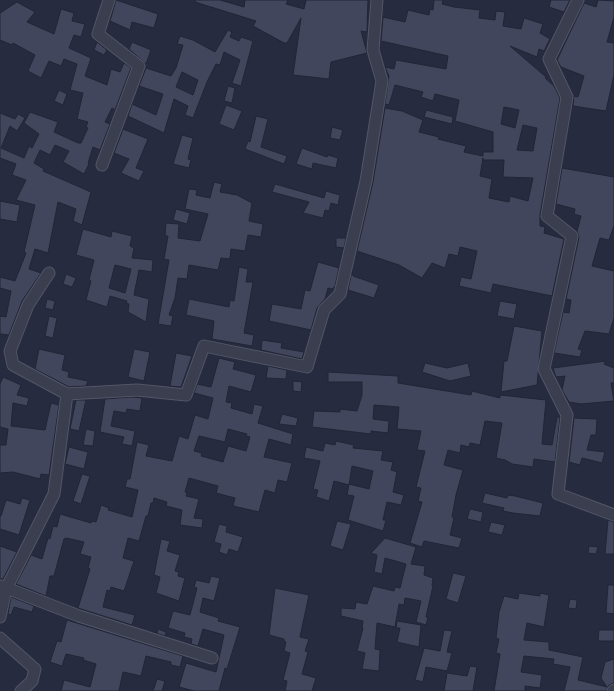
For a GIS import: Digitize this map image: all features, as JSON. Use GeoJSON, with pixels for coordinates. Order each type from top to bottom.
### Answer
{"type":"FeatureCollection","features":[{"type":"Feature","properties":{"kind":"street"},"geometry":{"type":"LineString","coordinates":[[102,165],[139,66],[98,34],[109,0]]}},
{"type":"Feature","properties":{"kind":"street"},"geometry":{"type":"LineString","coordinates":[[49,273],[28,305],[10,351],[13,365],[67,394],[138,390],[186,395],[204,346],[307,367],[324,310],[340,294],[366,181],[382,81],[373,50],[377,0]]}},
{"type":"Feature","properties":{"kind":"street"},"geometry":{"type":"LineString","coordinates":[[578,0],[549,59],[567,97],[548,216],[572,236],[544,369],[567,415],[558,494],[614,515]]}},
{"type":"Feature","properties":{"kind":"street"},"geometry":{"type":"LineString","coordinates":[[0,617],[3,587],[54,494],[67,394]]}},
{"type":"Feature","properties":{"kind":"street"},"geometry":{"type":"LineString","coordinates":[[3,587],[79,616],[212,658]]}},
{"type":"Feature","properties":{"kind":"street"},"geometry":{"type":"LineString","coordinates":[[0,638],[35,669],[32,681],[21,691]]}},
{"type":"Feature","properties":{"kind":"building"},"geometry":{"type":"Polygon","coordinates":[[[116,0],[158,14],[154,28],[132,22],[130,30],[110,21],[116,0]]]}},
{"type":"Feature","properties":{"kind":"building"},"geometry":{"type":"Polygon","coordinates":[[[195,0],[220,0],[244,7],[245,0],[288,0],[286,4],[304,9],[306,0],[368,0],[367,32],[361,31],[367,53],[331,62],[329,79],[293,75],[301,18],[287,43],[284,43],[253,26],[256,21],[195,2],[195,0]]]}},
{"type":"Feature","properties":{"kind":"building"},"geometry":{"type":"Polygon","coordinates":[[[434,0],[443,0],[442,4],[480,10],[479,18],[495,20],[496,11],[505,12],[503,26],[521,29],[524,18],[543,24],[540,33],[550,39],[544,51],[539,49],[537,57],[510,46],[546,77],[545,78],[554,86],[560,98],[540,215],[540,226],[545,227],[544,233],[564,239],[552,296],[493,284],[491,293],[459,286],[461,277],[471,279],[477,251],[460,247],[458,256],[449,254],[445,268],[432,263],[422,278],[399,265],[357,251],[373,182],[385,108],[402,111],[423,120],[419,132],[439,137],[438,139],[466,146],[464,152],[483,156],[483,152],[493,152],[493,132],[455,121],[459,100],[435,94],[433,101],[421,97],[423,92],[395,85],[389,105],[385,104],[389,76],[385,67],[394,69],[396,60],[446,69],[448,56],[381,41],[383,17],[405,22],[408,10],[429,15],[430,9],[433,10],[434,0]],[[504,107],[501,124],[515,128],[519,110],[504,107]],[[523,125],[517,150],[533,151],[537,128],[523,125]],[[483,158],[480,176],[492,179],[489,198],[509,202],[510,196],[528,201],[533,178],[503,177],[504,160],[483,160],[483,158]]]}},
{"type":"Feature","properties":{"kind":"building"},"geometry":{"type":"Polygon","coordinates":[[[551,0],[570,0],[564,12],[549,7],[551,0]]]}},
{"type":"Feature","properties":{"kind":"building"},"geometry":{"type":"Polygon","coordinates":[[[598,0],[614,1],[614,17],[607,42],[614,43],[614,75],[606,111],[573,106],[574,96],[578,97],[584,76],[561,67],[557,60],[584,3],[596,7],[598,0]]]}},
{"type":"Feature","properties":{"kind":"building"},"geometry":{"type":"Polygon","coordinates":[[[17,2],[35,12],[27,22],[54,34],[61,9],[74,13],[72,21],[85,24],[81,37],[74,35],[69,48],[91,58],[85,76],[107,85],[111,69],[120,72],[124,63],[131,68],[115,110],[112,108],[105,122],[110,124],[100,150],[93,147],[88,163],[89,164],[84,174],[63,162],[69,151],[55,145],[50,155],[40,150],[34,163],[44,169],[43,171],[91,192],[82,225],[73,221],[76,209],[58,202],[48,253],[35,249],[29,269],[41,273],[22,301],[9,335],[0,334],[0,316],[6,317],[11,291],[0,288],[0,277],[15,281],[26,253],[24,252],[35,205],[16,200],[26,180],[12,175],[16,164],[0,158],[0,113],[15,119],[18,114],[25,118],[17,131],[10,126],[1,148],[24,158],[29,146],[32,148],[39,134],[24,123],[30,112],[58,122],[54,132],[78,143],[81,143],[88,128],[86,127],[88,122],[77,119],[83,93],[70,90],[77,64],[64,59],[61,66],[49,61],[41,78],[28,71],[35,55],[13,43],[12,45],[0,40],[0,13],[17,2]]]}},
{"type":"Feature","properties":{"kind":"building"},"geometry":{"type":"Polygon","coordinates":[[[228,30],[232,32],[230,37],[239,41],[241,37],[253,41],[241,86],[232,83],[240,60],[224,52],[220,65],[216,64],[207,82],[193,118],[185,115],[188,106],[174,99],[164,133],[128,116],[132,104],[156,115],[163,94],[139,86],[146,68],[171,76],[176,68],[183,45],[177,44],[180,36],[193,40],[215,52],[228,30]],[[182,72],[176,87],[193,95],[198,80],[182,72]]]}},
{"type":"Feature","properties":{"kind":"building"},"geometry":{"type":"Polygon","coordinates":[[[97,42],[107,50],[104,55],[94,50],[97,42]]]}},
{"type":"Feature","properties":{"kind":"building"},"geometry":{"type":"Polygon","coordinates":[[[132,42],[151,50],[146,64],[129,49],[132,42]]]}},
{"type":"Feature","properties":{"kind":"building"},"geometry":{"type":"Polygon","coordinates":[[[228,86],[235,88],[232,103],[224,101],[228,86]]]}},
{"type":"Feature","properties":{"kind":"building"},"geometry":{"type":"Polygon","coordinates":[[[59,90],[67,94],[63,105],[54,101],[59,90]]]}},
{"type":"Feature","properties":{"kind":"building"},"geometry":{"type":"Polygon","coordinates":[[[226,105],[242,111],[234,130],[219,124],[226,105]]]}},
{"type":"Feature","properties":{"kind":"building"},"geometry":{"type":"Polygon","coordinates":[[[426,110],[453,117],[452,124],[424,117],[426,110]]]}},
{"type":"Feature","properties":{"kind":"building"},"geometry":{"type":"Polygon","coordinates":[[[256,116],[268,119],[261,147],[287,156],[284,164],[245,149],[248,141],[250,142],[256,116]]]}},
{"type":"Feature","properties":{"kind":"building"},"geometry":{"type":"Polygon","coordinates":[[[332,127],[343,130],[340,140],[330,138],[332,127]]]}},
{"type":"Feature","properties":{"kind":"building"},"geometry":{"type":"Polygon","coordinates":[[[123,129],[148,139],[136,168],[144,171],[139,181],[121,173],[129,159],[114,153],[123,129]]]}},
{"type":"Feature","properties":{"kind":"building"},"geometry":{"type":"Polygon","coordinates":[[[182,135],[193,138],[188,159],[191,160],[189,168],[173,164],[182,135]]]}},
{"type":"Feature","properties":{"kind":"building"},"geometry":{"type":"Polygon","coordinates":[[[302,148],[327,157],[328,155],[338,158],[336,168],[313,163],[312,169],[296,164],[302,148]]]}},
{"type":"Feature","properties":{"kind":"building"},"geometry":{"type":"Polygon","coordinates":[[[562,168],[614,177],[614,226],[609,240],[600,238],[592,266],[614,271],[614,318],[609,334],[585,331],[578,349],[582,350],[580,357],[554,353],[563,312],[569,313],[571,300],[566,299],[579,237],[577,231],[581,216],[574,214],[575,209],[556,204],[562,168]]]}},
{"type":"Feature","properties":{"kind":"building"},"geometry":{"type":"Polygon","coordinates":[[[214,182],[222,184],[220,192],[237,195],[252,203],[249,221],[263,224],[261,237],[248,235],[245,251],[231,249],[230,259],[221,258],[218,270],[189,265],[187,279],[178,278],[175,298],[169,315],[173,316],[171,326],[158,324],[169,260],[164,259],[168,236],[165,236],[166,223],[179,224],[178,238],[200,241],[208,214],[185,209],[189,189],[197,190],[196,195],[210,198],[214,182]]]}},
{"type":"Feature","properties":{"kind":"building"},"geometry":{"type":"Polygon","coordinates":[[[275,184],[324,198],[326,191],[340,195],[338,205],[331,203],[329,211],[325,210],[323,218],[303,213],[309,202],[272,192],[275,184]]]}},
{"type":"Feature","properties":{"kind":"building"},"geometry":{"type":"Polygon","coordinates":[[[0,201],[20,205],[17,222],[0,219],[0,201]]]}},
{"type":"Feature","properties":{"kind":"building"},"geometry":{"type":"Polygon","coordinates":[[[176,209],[190,213],[187,224],[173,220],[176,209]]]}},
{"type":"Feature","properties":{"kind":"building"},"geometry":{"type":"Polygon","coordinates":[[[83,229],[111,237],[112,231],[132,236],[130,246],[134,248],[132,258],[153,260],[152,272],[139,270],[134,295],[149,299],[146,322],[128,312],[129,304],[126,303],[127,301],[110,296],[107,307],[86,300],[94,260],[76,255],[83,229]],[[115,265],[109,288],[125,293],[131,269],[115,265]]]}},
{"type":"Feature","properties":{"kind":"building"},"geometry":{"type":"Polygon","coordinates":[[[336,238],[346,238],[344,248],[336,247],[336,238]]]}},
{"type":"Feature","properties":{"kind":"building"},"geometry":{"type":"Polygon","coordinates":[[[318,262],[339,268],[335,286],[332,289],[328,288],[325,299],[317,308],[311,330],[269,321],[272,304],[301,309],[305,290],[310,291],[318,262]]]}},
{"type":"Feature","properties":{"kind":"building"},"geometry":{"type":"Polygon","coordinates":[[[239,267],[248,269],[246,282],[253,282],[244,333],[254,335],[252,346],[212,339],[214,321],[186,315],[189,299],[229,307],[230,300],[234,301],[239,267]]]}},
{"type":"Feature","properties":{"kind":"building"},"geometry":{"type":"Polygon","coordinates":[[[352,271],[353,276],[379,285],[374,298],[348,290],[352,271]]]}},
{"type":"Feature","properties":{"kind":"building"},"geometry":{"type":"Polygon","coordinates":[[[66,274],[76,278],[72,287],[63,284],[66,274]]]}},
{"type":"Feature","properties":{"kind":"building"},"geometry":{"type":"Polygon","coordinates":[[[47,299],[55,301],[53,310],[45,308],[47,299]]]}},
{"type":"Feature","properties":{"kind":"building"},"geometry":{"type":"Polygon","coordinates":[[[500,301],[517,304],[514,319],[497,316],[500,301]]]}},
{"type":"Feature","properties":{"kind":"building"},"geometry":{"type":"Polygon","coordinates":[[[49,316],[57,318],[53,338],[45,336],[49,316]]]}},
{"type":"Feature","properties":{"kind":"building"},"geometry":{"type":"Polygon","coordinates":[[[514,326],[542,331],[537,385],[501,392],[504,361],[507,361],[514,326]]]}},
{"type":"Feature","properties":{"kind":"building"},"geometry":{"type":"Polygon","coordinates":[[[262,340],[282,343],[281,348],[304,352],[302,359],[261,350],[262,340]]]}},
{"type":"Feature","properties":{"kind":"building"},"geometry":{"type":"Polygon","coordinates":[[[39,349],[65,355],[62,370],[69,372],[68,377],[88,381],[86,386],[69,387],[35,369],[39,349]]]}},
{"type":"Feature","properties":{"kind":"building"},"geometry":{"type":"Polygon","coordinates":[[[134,349],[150,352],[144,381],[128,377],[134,349]]]}},
{"type":"Feature","properties":{"kind":"building"},"geometry":{"type":"Polygon","coordinates":[[[176,353],[192,356],[181,387],[170,386],[176,353]]]}},
{"type":"Feature","properties":{"kind":"building"},"geometry":{"type":"Polygon","coordinates":[[[219,358],[235,362],[233,369],[256,375],[251,392],[229,386],[226,402],[232,403],[231,408],[252,414],[254,404],[263,406],[258,423],[293,434],[291,445],[269,439],[264,457],[292,463],[287,482],[278,480],[275,493],[265,490],[259,512],[233,506],[235,498],[216,493],[218,486],[189,478],[185,492],[187,493],[186,496],[199,499],[194,518],[203,519],[202,528],[180,525],[182,510],[166,506],[167,502],[154,498],[153,503],[151,503],[148,516],[146,516],[139,541],[128,538],[123,558],[134,561],[124,591],[111,587],[110,591],[107,590],[103,607],[135,615],[132,625],[78,608],[90,569],[88,568],[91,557],[80,554],[84,542],[66,538],[64,539],[54,576],[50,576],[46,596],[16,584],[31,555],[42,559],[48,538],[50,539],[53,526],[57,527],[60,514],[91,523],[92,521],[96,522],[101,505],[109,508],[108,510],[132,517],[138,490],[125,487],[127,479],[130,479],[137,442],[149,445],[146,456],[172,461],[179,436],[188,439],[195,415],[208,419],[213,398],[194,393],[197,384],[211,387],[219,358]],[[228,429],[225,442],[199,436],[194,451],[202,453],[201,456],[223,462],[228,446],[246,451],[250,437],[246,436],[247,434],[228,429]]]}},
{"type":"Feature","properties":{"kind":"building"},"geometry":{"type":"Polygon","coordinates":[[[606,361],[604,364],[614,368],[614,383],[611,383],[614,401],[581,404],[569,402],[562,390],[565,376],[556,377],[553,368],[606,361]]]}},
{"type":"Feature","properties":{"kind":"building"},"geometry":{"type":"Polygon","coordinates":[[[425,363],[447,368],[468,363],[471,376],[450,381],[422,372],[425,363]]]}},
{"type":"Feature","properties":{"kind":"building"},"geometry":{"type":"Polygon","coordinates":[[[268,366],[287,370],[286,379],[266,378],[268,366]]]}},
{"type":"Feature","properties":{"kind":"building"},"geometry":{"type":"Polygon","coordinates":[[[328,372],[398,376],[398,383],[471,395],[472,391],[500,398],[500,395],[546,400],[542,444],[552,445],[557,417],[560,417],[555,462],[534,459],[533,467],[512,464],[505,460],[496,458],[502,423],[485,421],[480,445],[470,443],[469,447],[461,445],[460,453],[448,450],[444,465],[463,470],[456,495],[452,517],[454,518],[450,535],[462,538],[459,548],[424,541],[422,547],[410,543],[422,502],[418,501],[421,488],[416,487],[425,451],[417,450],[421,431],[397,429],[399,407],[374,405],[373,419],[389,421],[388,433],[371,431],[371,434],[312,427],[314,411],[340,412],[340,409],[357,411],[362,395],[362,382],[328,382],[328,372]]]}},
{"type":"Feature","properties":{"kind":"building"},"geometry":{"type":"Polygon","coordinates":[[[3,377],[21,385],[17,395],[29,398],[27,406],[13,403],[11,426],[45,430],[51,403],[59,405],[49,475],[41,474],[40,479],[13,472],[0,473],[0,445],[6,445],[8,429],[0,427],[0,384],[3,377]]]}},
{"type":"Feature","properties":{"kind":"building"},"geometry":{"type":"Polygon","coordinates":[[[293,381],[302,382],[301,392],[293,391],[293,381]]]}},
{"type":"Feature","properties":{"kind":"building"},"geometry":{"type":"Polygon","coordinates":[[[132,397],[142,398],[140,411],[127,409],[126,413],[114,411],[111,426],[135,431],[132,446],[122,444],[124,437],[100,432],[105,399],[132,397]]]}},
{"type":"Feature","properties":{"kind":"building"},"geometry":{"type":"Polygon","coordinates":[[[76,400],[86,400],[79,431],[70,429],[76,400]]]}},
{"type":"Feature","properties":{"kind":"building"},"geometry":{"type":"Polygon","coordinates":[[[282,414],[298,418],[296,426],[279,424],[282,414]]]}},
{"type":"Feature","properties":{"kind":"building"},"geometry":{"type":"Polygon","coordinates":[[[574,418],[597,419],[596,435],[591,435],[587,450],[605,452],[602,463],[582,458],[580,465],[569,462],[574,418]]]}},
{"type":"Feature","properties":{"kind":"building"},"geometry":{"type":"Polygon","coordinates":[[[86,429],[95,431],[93,446],[83,445],[86,429]]]}},
{"type":"Feature","properties":{"kind":"building"},"geometry":{"type":"Polygon","coordinates":[[[336,441],[354,445],[353,448],[383,451],[381,460],[393,462],[391,470],[397,472],[393,492],[404,495],[401,505],[387,502],[383,520],[386,520],[383,531],[348,520],[354,496],[347,495],[349,485],[334,481],[329,501],[316,497],[318,490],[313,489],[320,461],[304,458],[306,447],[323,451],[325,443],[335,445],[336,441]],[[352,466],[349,484],[369,489],[373,471],[352,466]]]}},
{"type":"Feature","properties":{"kind":"building"},"geometry":{"type":"Polygon","coordinates":[[[69,447],[88,452],[84,469],[65,464],[69,447]]]}},
{"type":"Feature","properties":{"kind":"building"},"geometry":{"type":"Polygon","coordinates":[[[82,474],[90,476],[81,504],[73,501],[82,474]]]}},
{"type":"Feature","properties":{"kind":"building"},"geometry":{"type":"Polygon","coordinates":[[[485,493],[507,498],[508,495],[515,496],[543,503],[540,516],[503,511],[504,508],[482,503],[485,493]]]}},
{"type":"Feature","properties":{"kind":"building"},"geometry":{"type":"Polygon","coordinates":[[[22,498],[30,500],[19,535],[0,529],[0,516],[6,500],[20,504],[22,498]]]}},
{"type":"Feature","properties":{"kind":"building"},"geometry":{"type":"Polygon","coordinates":[[[470,509],[483,512],[481,522],[467,519],[470,509]]]}},
{"type":"Feature","properties":{"kind":"building"},"geometry":{"type":"Polygon","coordinates":[[[608,520],[614,522],[614,554],[605,554],[608,520]]]}},
{"type":"Feature","properties":{"kind":"building"},"geometry":{"type":"Polygon","coordinates":[[[337,521],[351,524],[343,550],[330,546],[337,521]]]}},
{"type":"Feature","properties":{"kind":"building"},"geometry":{"type":"Polygon","coordinates":[[[491,522],[505,525],[502,535],[488,532],[491,522]]]}},
{"type":"Feature","properties":{"kind":"building"},"geometry":{"type":"Polygon","coordinates":[[[219,524],[227,526],[226,532],[243,537],[238,552],[229,549],[227,555],[219,552],[221,544],[214,542],[219,524]]]}},
{"type":"Feature","properties":{"kind":"building"},"geometry":{"type":"Polygon","coordinates":[[[385,538],[416,547],[411,564],[425,566],[424,575],[433,578],[433,586],[426,617],[428,617],[426,625],[416,622],[421,601],[405,598],[404,605],[399,604],[395,627],[377,623],[375,649],[380,650],[379,671],[362,669],[365,653],[357,651],[363,628],[363,621],[341,616],[341,608],[355,609],[356,602],[367,604],[373,586],[394,591],[395,587],[400,588],[406,564],[385,558],[382,574],[374,572],[377,555],[371,553],[385,538]]]}},
{"type":"Feature","properties":{"kind":"building"},"geometry":{"type":"Polygon","coordinates":[[[161,539],[170,541],[167,551],[180,555],[175,571],[179,572],[178,576],[185,578],[179,601],[156,593],[160,577],[154,575],[161,539]]]}},
{"type":"Feature","properties":{"kind":"building"},"geometry":{"type":"Polygon","coordinates":[[[0,546],[17,552],[3,579],[0,579],[0,546]]]}},
{"type":"Feature","properties":{"kind":"building"},"geometry":{"type":"Polygon","coordinates":[[[589,546],[598,547],[596,554],[588,553],[589,546]]]}},
{"type":"Feature","properties":{"kind":"building"},"geometry":{"type":"Polygon","coordinates":[[[453,573],[466,576],[458,603],[446,599],[453,573]]]}},
{"type":"Feature","properties":{"kind":"building"},"geometry":{"type":"Polygon","coordinates":[[[211,576],[220,578],[214,601],[203,598],[200,612],[219,618],[218,621],[240,627],[227,669],[225,668],[219,691],[194,691],[179,687],[186,663],[216,672],[224,635],[203,629],[198,646],[191,644],[192,639],[184,637],[185,633],[168,628],[173,611],[190,615],[197,588],[194,587],[196,580],[209,583],[211,576]]]}},
{"type":"Feature","properties":{"kind":"building"},"geometry":{"type":"Polygon","coordinates":[[[608,585],[614,585],[614,614],[606,613],[608,585]]]}},
{"type":"Feature","properties":{"kind":"building"},"geometry":{"type":"Polygon","coordinates":[[[275,588],[309,595],[300,637],[309,639],[305,651],[308,652],[302,674],[316,678],[312,691],[285,691],[287,681],[283,680],[290,653],[284,651],[286,642],[284,639],[269,635],[275,588]]]}},
{"type":"Feature","properties":{"kind":"building"},"geometry":{"type":"Polygon","coordinates":[[[519,593],[540,596],[540,593],[549,595],[544,627],[527,623],[524,640],[549,642],[549,650],[583,657],[578,680],[607,687],[601,678],[605,662],[614,659],[614,683],[609,685],[606,691],[564,691],[570,667],[553,664],[554,659],[524,656],[521,672],[542,675],[540,688],[525,686],[525,691],[494,691],[500,654],[496,653],[499,639],[496,638],[499,612],[504,596],[518,599],[519,593]]]}},
{"type":"Feature","properties":{"kind":"building"},"geometry":{"type":"Polygon","coordinates":[[[11,597],[34,606],[32,612],[14,607],[11,615],[8,614],[11,597]]]}},
{"type":"Feature","properties":{"kind":"building"},"geometry":{"type":"Polygon","coordinates":[[[570,599],[577,600],[576,609],[568,608],[570,599]]]}},
{"type":"Feature","properties":{"kind":"building"},"geometry":{"type":"Polygon","coordinates":[[[67,620],[183,656],[180,667],[171,665],[171,662],[146,656],[141,676],[123,672],[119,691],[61,691],[64,680],[90,687],[96,664],[83,660],[84,658],[66,654],[62,666],[50,662],[57,641],[61,642],[67,620]]]}},
{"type":"Feature","properties":{"kind":"building"},"geometry":{"type":"Polygon","coordinates":[[[397,621],[421,625],[419,647],[397,642],[400,628],[396,628],[397,621]]]}},
{"type":"Feature","properties":{"kind":"building"},"geometry":{"type":"Polygon","coordinates":[[[158,629],[166,632],[165,636],[153,632],[157,633],[158,629]]]}},
{"type":"Feature","properties":{"kind":"building"},"geometry":{"type":"Polygon","coordinates":[[[444,630],[452,631],[447,652],[452,653],[447,671],[426,667],[423,682],[415,680],[424,648],[440,651],[444,630]]]}},
{"type":"Feature","properties":{"kind":"building"},"geometry":{"type":"Polygon","coordinates":[[[599,630],[614,630],[614,641],[598,641],[599,630]]]}},
{"type":"Feature","properties":{"kind":"building"},"geometry":{"type":"Polygon","coordinates":[[[470,666],[477,667],[473,691],[444,691],[447,673],[467,676],[470,666]]]}},
{"type":"Feature","properties":{"kind":"building"},"geometry":{"type":"Polygon","coordinates":[[[157,679],[165,681],[162,691],[153,691],[157,679]]]}}]}
